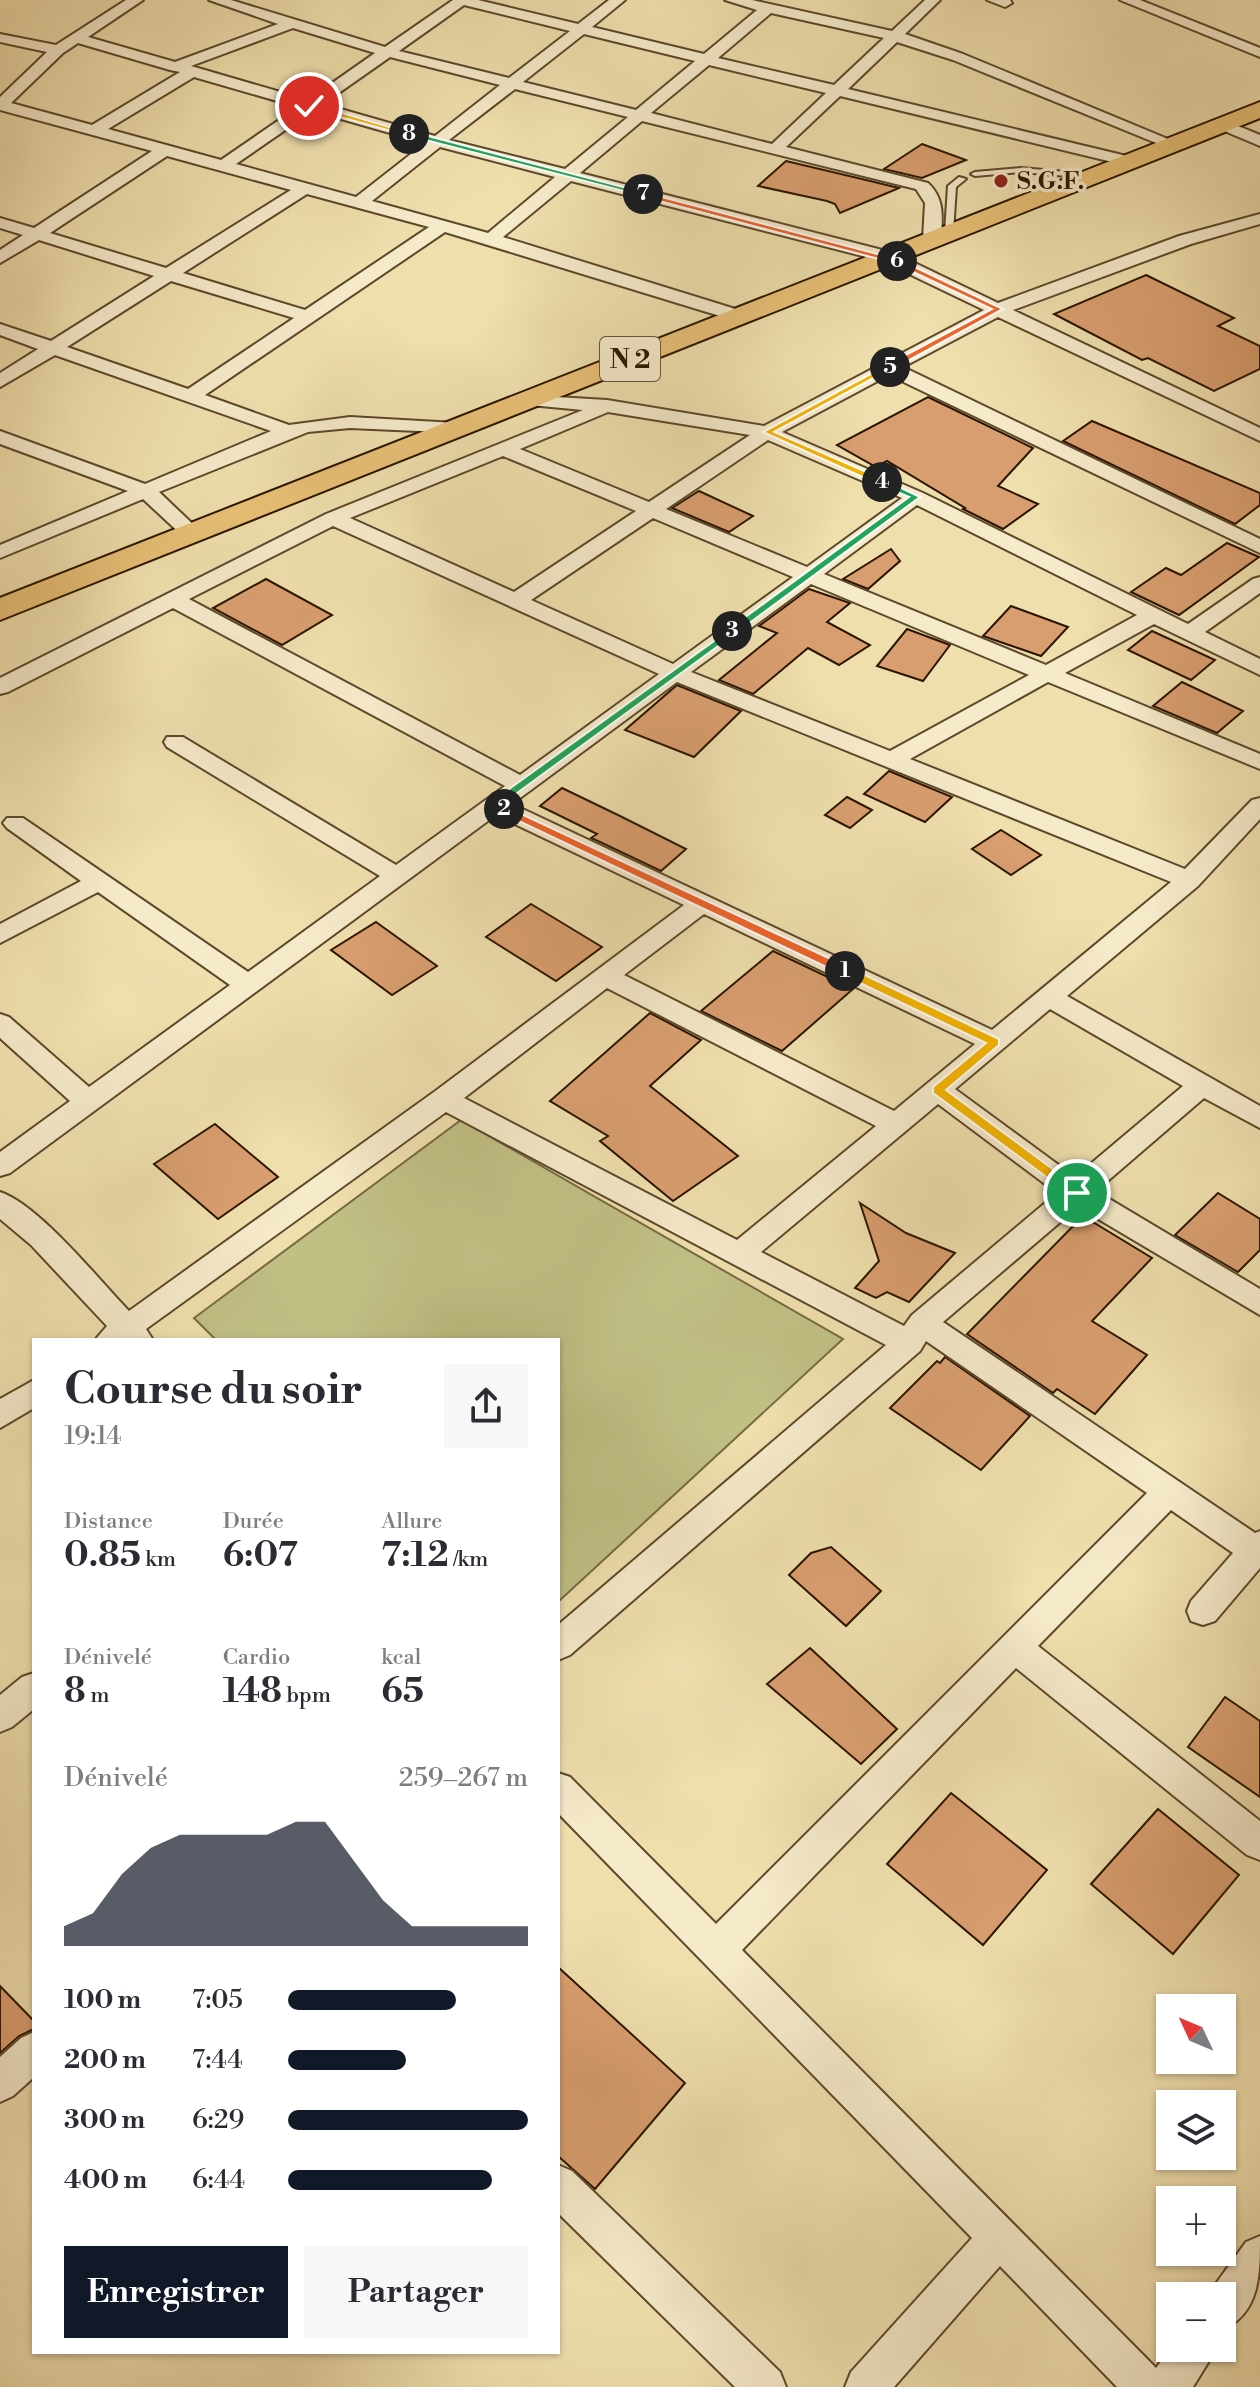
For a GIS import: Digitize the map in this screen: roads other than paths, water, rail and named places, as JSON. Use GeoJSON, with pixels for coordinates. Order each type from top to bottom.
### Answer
{"type":"FeatureCollection","features":[{"type":"Feature","properties":{"kind":"highway","name":"N 2"},"geometry":{"type":"LineString","coordinates":[[0,610],[1260,109]]}},
{"type":"Feature","properties":{"kind":"street"},"geometry":{"type":"LineString","coordinates":[[216,0],[387,52],[922,186],[932,194],[940,235]]}},
{"type":"Feature","properties":{"kind":"street"},"geometry":{"type":"LineString","coordinates":[[223,166],[461,0],[1129,161]]}},
{"type":"Feature","properties":{"kind":"street"},"geometry":{"type":"LineString","coordinates":[[359,203],[618,0]]}},
{"type":"Feature","properties":{"kind":"street"},"geometry":{"type":"LineString","coordinates":[[732,0],[768,5],[895,36],[958,57],[1172,144]]}},
{"type":"Feature","properties":{"kind":"street"},"geometry":{"type":"LineString","coordinates":[[775,149],[933,0]]}},
{"type":"Feature","properties":{"kind":"street"},"geometry":{"type":"LineString","coordinates":[[1127,0],[1260,53]]}},
{"type":"Feature","properties":{"kind":"street"},"geometry":{"type":"LineString","coordinates":[[0,105],[58,50],[129,1]]}},
{"type":"Feature","properties":{"kind":"street"},"geometry":{"type":"LineString","coordinates":[[491,239],[768,5]]}},
{"type":"Feature","properties":{"kind":"street"},"geometry":{"type":"LineString","coordinates":[[94,131],[183,70],[291,24]]}},
{"type":"Feature","properties":{"kind":"street"},"geometry":{"type":"LineString","coordinates":[[0,38],[58,50]]}},
{"type":"Feature","properties":{"kind":"street"},"geometry":{"type":"LineString","coordinates":[[76,38],[438,142],[888,257],[1260,435]]}},
{"type":"Feature","properties":{"kind":"street"},"geometry":{"type":"LineString","coordinates":[[0,105],[491,239],[739,316]]}},
{"type":"Feature","properties":{"kind":"street"},"geometry":{"type":"LineString","coordinates":[[1221,124],[1260,141]]}},
{"type":"Feature","properties":{"kind":"street"},"geometry":{"type":"LineString","coordinates":[[0,258],[40,235],[165,150]]}},
{"type":"Feature","properties":{"kind":"street"},"geometry":{"type":"LineString","coordinates":[[0,381],[305,188]]}},
{"type":"Feature","properties":{"kind":"street"},"geometry":{"type":"LineString","coordinates":[[517,600],[767,432],[999,309],[1185,240],[1260,219]]}},
{"type":"Feature","properties":{"kind":"street"},"geometry":{"type":"LineString","coordinates":[[0,223],[308,317]]}},
{"type":"Feature","properties":{"kind":"street"},"geometry":{"type":"LineString","coordinates":[[191,396],[442,226]]}},
{"type":"Feature","properties":{"kind":"street"},"geometry":{"type":"LineString","coordinates":[[0,329],[288,431]]}},
{"type":"Feature","properties":{"kind":"street"},"geometry":{"type":"LineString","coordinates":[[889,368],[1260,547]]}},
{"type":"Feature","properties":{"kind":"street"},"geometry":{"type":"LineString","coordinates":[[530,399],[607,406],[767,432],[916,497],[1260,668]]}},
{"type":"Feature","properties":{"kind":"street"},"geometry":{"type":"LineString","coordinates":[[0,687],[333,518],[607,406]]}},
{"type":"Feature","properties":{"kind":"street"},"geometry":{"type":"LineString","coordinates":[[0,552],[288,431],[309,425],[356,422],[456,429]]}},
{"type":"Feature","properties":{"kind":"street"},"geometry":{"type":"LineString","coordinates":[[5,444],[146,491],[192,534]]}},
{"type":"Feature","properties":{"kind":"street"},"geometry":{"type":"LineString","coordinates":[[501,448],[1260,762]]}},
{"type":"Feature","properties":{"kind":"street"},"geometry":{"type":"LineString","coordinates":[[0,1166],[916,497]]}},
{"type":"Feature","properties":{"kind":"street"},"geometry":{"type":"LineString","coordinates":[[333,518],[674,673],[1189,880]]}},
{"type":"Feature","properties":{"kind":"street"},"geometry":{"type":"LineString","coordinates":[[1190,633],[1260,583]]}},
{"type":"Feature","properties":{"kind":"street"},"geometry":{"type":"LineString","coordinates":[[173,599],[521,785]]}},
{"type":"Feature","properties":{"kind":"street"},"geometry":{"type":"LineString","coordinates":[[891,760],[1154,615]]}},
{"type":"Feature","properties":{"kind":"street"},"geometry":{"type":"LineString","coordinates":[[175,742],[397,876]]}},
{"type":"Feature","properties":{"kind":"street"},"geometry":{"type":"LineString","coordinates":[[494,805],[995,1042]]}},
{"type":"Feature","properties":{"kind":"street"},"geometry":{"type":"LineString","coordinates":[[740,1254],[1189,880],[1260,805]]}},
{"type":"Feature","properties":{"kind":"street"},"geometry":{"type":"LineString","coordinates":[[15,823],[96,883],[248,985]]}},
{"type":"Feature","properties":{"kind":"street"},"geometry":{"type":"LineString","coordinates":[[0,935],[96,883]]}},
{"type":"Feature","properties":{"kind":"street"},"geometry":{"type":"LineString","coordinates":[[0,1203],[41,1237],[125,1336],[703,903]]}},
{"type":"Feature","properties":{"kind":"street"},"geometry":{"type":"LineString","coordinates":[[606,977],[896,1124]]}},
{"type":"Feature","properties":{"kind":"street"},"geometry":{"type":"LineString","coordinates":[[1049,997],[1260,1118]]}},
{"type":"Feature","properties":{"kind":"street"},"geometry":{"type":"LineString","coordinates":[[0,1023],[88,1101]]}},
{"type":"Feature","properties":{"kind":"street"},"geometry":{"type":"LineString","coordinates":[[560,1643],[1202,1085]]}},
{"type":"Feature","properties":{"kind":"street"},"geometry":{"type":"LineString","coordinates":[[937,1090],[1077,1193],[1260,1303]]}},
{"type":"Feature","properties":{"kind":"street"},"geometry":{"type":"LineString","coordinates":[[444,1099],[740,1254],[915,1333],[1258,1547],[1203,1611]]}},
{"type":"Feature","properties":{"kind":"street"},"geometry":{"type":"LineString","coordinates":[[0,1415],[32,1393]]}},
{"type":"Feature","properties":{"kind":"street"},"geometry":{"type":"LineString","coordinates":[[715,1951],[1169,1491]]}},
{"type":"Feature","properties":{"kind":"street"},"geometry":{"type":"LineString","coordinates":[[1015,1647],[1260,1843]]}},
{"type":"Feature","properties":{"kind":"street"},"geometry":{"type":"LineString","coordinates":[[0,1716],[32,1690]]}},
{"type":"Feature","properties":{"kind":"street"},"geometry":{"type":"LineString","coordinates":[[560,1791],[1146,2387]]}},
{"type":"Feature","properties":{"kind":"street"},"geometry":{"type":"LineString","coordinates":[[0,2083],[32,2053]]}},
{"type":"Feature","properties":{"kind":"street"},"geometry":{"type":"LineString","coordinates":[[560,2187],[765,2387]]}},
{"type":"Feature","properties":{"kind":"street"},"geometry":{"type":"LineString","coordinates":[[866,2387],[998,2238]]}},
{"type":"Feature","properties":{"kind":"street"},"geometry":{"type":"LineString","coordinates":[[1236,2290],[1260,2256]]}},
{"type":"Feature","properties":{"kind":"street"},"geometry":{"type":"LineString","coordinates":[[1168,2387],[1186,2362]]}},
{"type":"Feature","properties":{"kind":"lane"},"geometry":{"type":"LineString","coordinates":[[975,174],[1021,170],[1090,176]]}},
{"type":"Feature","properties":{"kind":"lane"},"geometry":{"type":"LineString","coordinates":[[940,235],[952,186],[962,179]]}},
{"type":"Feature","properties":{"kind":"place","name":"S.G.F."},"geometry":{"type":"Point","coordinates":[1001,181]}}]}
